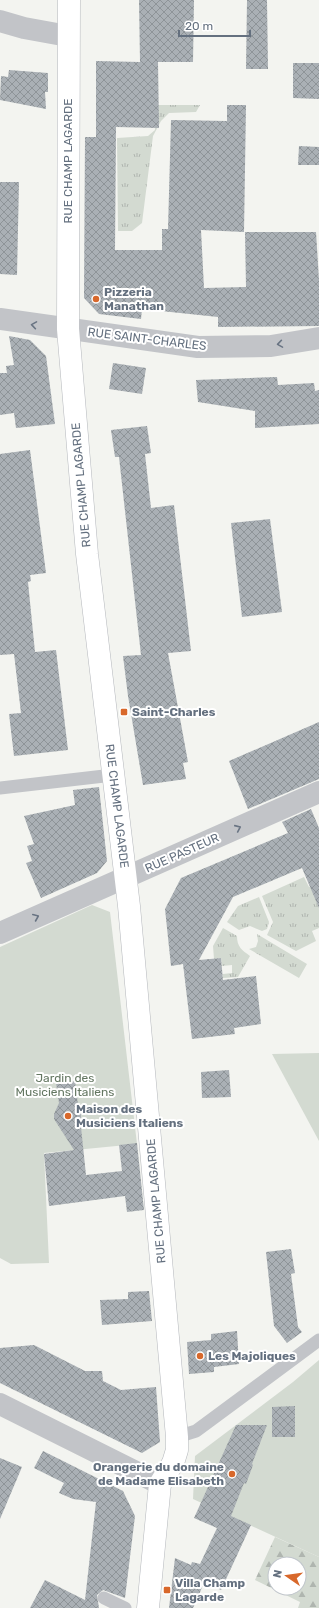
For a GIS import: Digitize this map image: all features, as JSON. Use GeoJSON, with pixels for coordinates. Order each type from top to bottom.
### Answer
{"type":"FeatureCollection","features":[{"type":"Feature","properties":{"kind":"main road","name":"RUE CHAMP LAGARDE"},"geometry":{"type":"LineString","coordinates":[[69,0],[68,329],[87,554],[126,878],[186,1434],[177,1450],[173,1463],[160,1484],[148,1608]]}},
{"type":"Feature","properties":{"kind":"street"},"geometry":{"type":"LineString","coordinates":[[0,21],[24,28],[68,36]]}},
{"type":"Feature","properties":{"kind":"street","name":"RUE SAINT-CHARLES"},"geometry":{"type":"LineString","coordinates":[[0,320],[198,347],[271,346],[319,338]]}},
{"type":"Feature","properties":{"kind":"street","name":"RUE PASTEUR"},"geometry":{"type":"LineString","coordinates":[[0,933],[319,792]]}},
{"type":"Feature","properties":{"kind":"street"},"geometry":{"type":"LineString","coordinates":[[0,1404],[160,1484]]}},
{"type":"Feature","properties":{"kind":"lane"},"geometry":{"type":"LineString","coordinates":[[0,788],[113,775]]}},
{"type":"Feature","properties":{"kind":"lane"},"geometry":{"type":"LineString","coordinates":[[186,1434],[319,1340]]}},
{"type":"Feature","properties":{"kind":"lane"},"geometry":{"type":"LineString","coordinates":[[104,1598],[125,1608]]}},
{"type":"Feature","properties":{"kind":"green space"},"geometry":{"type":"Polygon","coordinates":[[[154,105],[200,105],[196,112],[169,113],[161,121],[153,136],[142,223],[132,231],[118,231],[117,138],[148,136],[155,130],[154,105]]]}},
{"type":"Feature","properties":{"kind":"green space"},"geometry":{"type":"Polygon","coordinates":[[[304,877],[309,887],[319,883],[319,928],[312,931],[316,941],[296,951],[267,935],[273,922],[262,896],[304,877]]]}},
{"type":"Feature","properties":{"kind":"green space"},"geometry":{"type":"Polygon","coordinates":[[[259,897],[269,922],[267,929],[262,931],[250,926],[239,930],[227,922],[238,906],[259,897]]]}},
{"type":"Feature","properties":{"kind":"green space","name":"Jardin des Musiciens Italiens"},"geometry":{"type":"Polygon","coordinates":[[[92,905],[110,912],[137,1144],[44,1153],[49,1263],[11,1264],[0,1258],[0,947],[92,905]]]}},
{"type":"Feature","properties":{"kind":"green space"},"geometry":{"type":"Polygon","coordinates":[[[223,928],[237,936],[239,946],[250,956],[238,977],[223,978],[223,974],[232,973],[232,965],[222,966],[221,958],[214,959],[213,946],[223,928]]]}},
{"type":"Feature","properties":{"kind":"green space"},"geometry":{"type":"Polygon","coordinates":[[[257,934],[307,964],[299,978],[249,949],[256,947],[258,941],[257,934]]]}},
{"type":"Feature","properties":{"kind":"green space"},"geometry":{"type":"Polygon","coordinates":[[[319,1053],[319,1141],[272,1054],[319,1053]]]}},
{"type":"Feature","properties":{"kind":"green space"},"geometry":{"type":"Polygon","coordinates":[[[319,1360],[319,1557],[193,1499],[195,1456],[293,1382],[319,1360]]]}},
{"type":"Feature","properties":{"kind":"green space"},"geometry":{"type":"Polygon","coordinates":[[[275,1537],[319,1557],[319,1608],[298,1608],[300,1602],[288,1596],[307,1596],[307,1556],[267,1556],[267,1586],[255,1580],[275,1537]]]}},
{"type":"Feature","properties":{"kind":"building"},"geometry":{"type":"Polygon","coordinates":[[[139,0],[194,0],[193,62],[158,62],[159,128],[116,127],[115,250],[162,250],[162,229],[168,229],[171,120],[227,121],[227,105],[246,105],[244,232],[201,230],[204,288],[246,287],[245,232],[316,232],[319,280],[319,326],[218,327],[218,317],[142,309],[141,319],[99,314],[84,298],[85,137],[96,137],[96,61],[140,62],[139,0]]]}},
{"type":"Feature","properties":{"kind":"building"},"geometry":{"type":"Polygon","coordinates":[[[247,0],[267,0],[268,69],[246,69],[247,0]]]}},
{"type":"Feature","properties":{"kind":"building"},"geometry":{"type":"Polygon","coordinates":[[[293,63],[319,63],[319,99],[293,98],[293,63]]]}},
{"type":"Feature","properties":{"kind":"building"},"geometry":{"type":"Polygon","coordinates":[[[9,70],[48,73],[48,92],[45,92],[46,109],[0,100],[1,76],[8,77],[9,70]]]}},
{"type":"Feature","properties":{"kind":"building"},"geometry":{"type":"Polygon","coordinates":[[[299,146],[319,147],[319,165],[298,165],[299,146]]]}},
{"type":"Feature","properties":{"kind":"building"},"geometry":{"type":"Polygon","coordinates":[[[0,182],[19,182],[17,275],[0,274],[0,182]]]}},
{"type":"Feature","properties":{"kind":"building"},"geometry":{"type":"Polygon","coordinates":[[[9,336],[30,340],[46,356],[55,424],[16,428],[14,413],[0,415],[0,373],[7,373],[6,366],[14,365],[9,336]]]}},
{"type":"Feature","properties":{"kind":"building"},"geometry":{"type":"Polygon","coordinates":[[[113,363],[146,368],[142,394],[109,389],[113,363]]]}},
{"type":"Feature","properties":{"kind":"building"},"geometry":{"type":"Polygon","coordinates":[[[277,377],[278,385],[314,383],[315,391],[319,390],[319,424],[255,428],[255,411],[198,402],[196,380],[277,377]]]}},
{"type":"Feature","properties":{"kind":"building"},"geometry":{"type":"Polygon","coordinates":[[[147,426],[151,453],[145,454],[151,508],[174,505],[191,651],[168,653],[188,762],[183,763],[186,779],[143,785],[123,656],[141,655],[119,457],[115,457],[111,430],[147,426]]]}},
{"type":"Feature","properties":{"kind":"building"},"geometry":{"type":"Polygon","coordinates":[[[30,450],[46,573],[30,575],[31,581],[28,582],[35,652],[56,650],[68,750],[14,756],[9,714],[21,713],[14,654],[0,655],[0,454],[30,450]]]}},
{"type":"Feature","properties":{"kind":"building"},"geometry":{"type":"Polygon","coordinates":[[[270,519],[282,612],[242,617],[231,523],[270,519]]]}},
{"type":"Feature","properties":{"kind":"building"},"geometry":{"type":"Polygon","coordinates":[[[319,722],[319,779],[248,809],[229,761],[319,722]]]}},
{"type":"Feature","properties":{"kind":"building"},"geometry":{"type":"Polygon","coordinates":[[[99,787],[107,861],[97,873],[41,898],[26,863],[32,861],[27,846],[34,844],[24,816],[75,805],[73,790],[99,787]]]}},
{"type":"Feature","properties":{"kind":"building"},"geometry":{"type":"Polygon","coordinates":[[[311,809],[319,828],[319,908],[302,868],[233,897],[199,960],[221,958],[223,980],[256,976],[261,1024],[234,1028],[235,1034],[192,1039],[183,964],[171,966],[165,909],[181,878],[288,833],[282,822],[311,809]]]}},
{"type":"Feature","properties":{"kind":"building"},"geometry":{"type":"Polygon","coordinates":[[[229,1070],[231,1097],[202,1098],[201,1072],[229,1070]]]}},
{"type":"Feature","properties":{"kind":"building"},"geometry":{"type":"Polygon","coordinates":[[[75,1081],[78,1105],[81,1104],[81,1127],[86,1175],[122,1171],[119,1145],[137,1143],[144,1210],[127,1212],[125,1196],[49,1206],[44,1154],[74,1150],[54,1119],[54,1114],[59,1103],[56,1083],[75,1081]]]}},
{"type":"Feature","properties":{"kind":"building"},"geometry":{"type":"Polygon","coordinates":[[[291,1249],[295,1273],[291,1274],[298,1327],[302,1332],[287,1343],[274,1326],[266,1252],[291,1249]]]}},
{"type":"Feature","properties":{"kind":"building"},"geometry":{"type":"Polygon","coordinates":[[[149,1291],[152,1321],[102,1325],[100,1300],[128,1299],[128,1292],[149,1291]]]}},
{"type":"Feature","properties":{"kind":"building"},"geometry":{"type":"Polygon","coordinates":[[[237,1331],[239,1364],[214,1367],[214,1372],[189,1374],[187,1342],[211,1340],[211,1334],[237,1331]]]}},
{"type":"Feature","properties":{"kind":"building"},"geometry":{"type":"Polygon","coordinates":[[[34,1345],[85,1371],[102,1371],[103,1381],[121,1390],[156,1387],[160,1442],[142,1453],[0,1383],[0,1348],[34,1345]]]}},
{"type":"Feature","properties":{"kind":"building"},"geometry":{"type":"Polygon","coordinates":[[[295,1406],[295,1437],[272,1437],[272,1407],[295,1406]]]}},
{"type":"Feature","properties":{"kind":"building"},"geometry":{"type":"Polygon","coordinates":[[[236,1425],[267,1425],[246,1484],[244,1483],[231,1516],[251,1525],[221,1590],[204,1583],[193,1608],[169,1608],[175,1558],[191,1565],[192,1562],[200,1564],[217,1528],[194,1518],[236,1425]]]}},
{"type":"Feature","properties":{"kind":"building"},"geometry":{"type":"Polygon","coordinates":[[[43,1451],[123,1491],[135,1516],[125,1598],[103,1590],[97,1595],[99,1608],[30,1608],[45,1580],[85,1600],[96,1502],[73,1499],[59,1493],[64,1483],[34,1468],[43,1451]]]}},
{"type":"Feature","properties":{"kind":"building"},"geometry":{"type":"Polygon","coordinates":[[[0,1458],[22,1467],[0,1519],[0,1458]]]}},
{"type":"Feature","properties":{"kind":"place","name":"Pizzeria Manathan"},"geometry":{"type":"Point","coordinates":[96,299]}},
{"type":"Feature","properties":{"kind":"place","name":"Saint-Charles"},"geometry":{"type":"Point","coordinates":[124,712]}},
{"type":"Feature","properties":{"kind":"place","name":"Maison des Musiciens Italiens"},"geometry":{"type":"Point","coordinates":[68,1116]}},
{"type":"Feature","properties":{"kind":"place","name":"Les Majoliques"},"geometry":{"type":"Point","coordinates":[200,1356]}},
{"type":"Feature","properties":{"kind":"place","name":"Orangerie du domaine de Madame Elisabeth"},"geometry":{"type":"Point","coordinates":[232,1474]}},
{"type":"Feature","properties":{"kind":"place","name":"Villa Champ Lagarde"},"geometry":{"type":"Point","coordinates":[167,1590]}}]}
